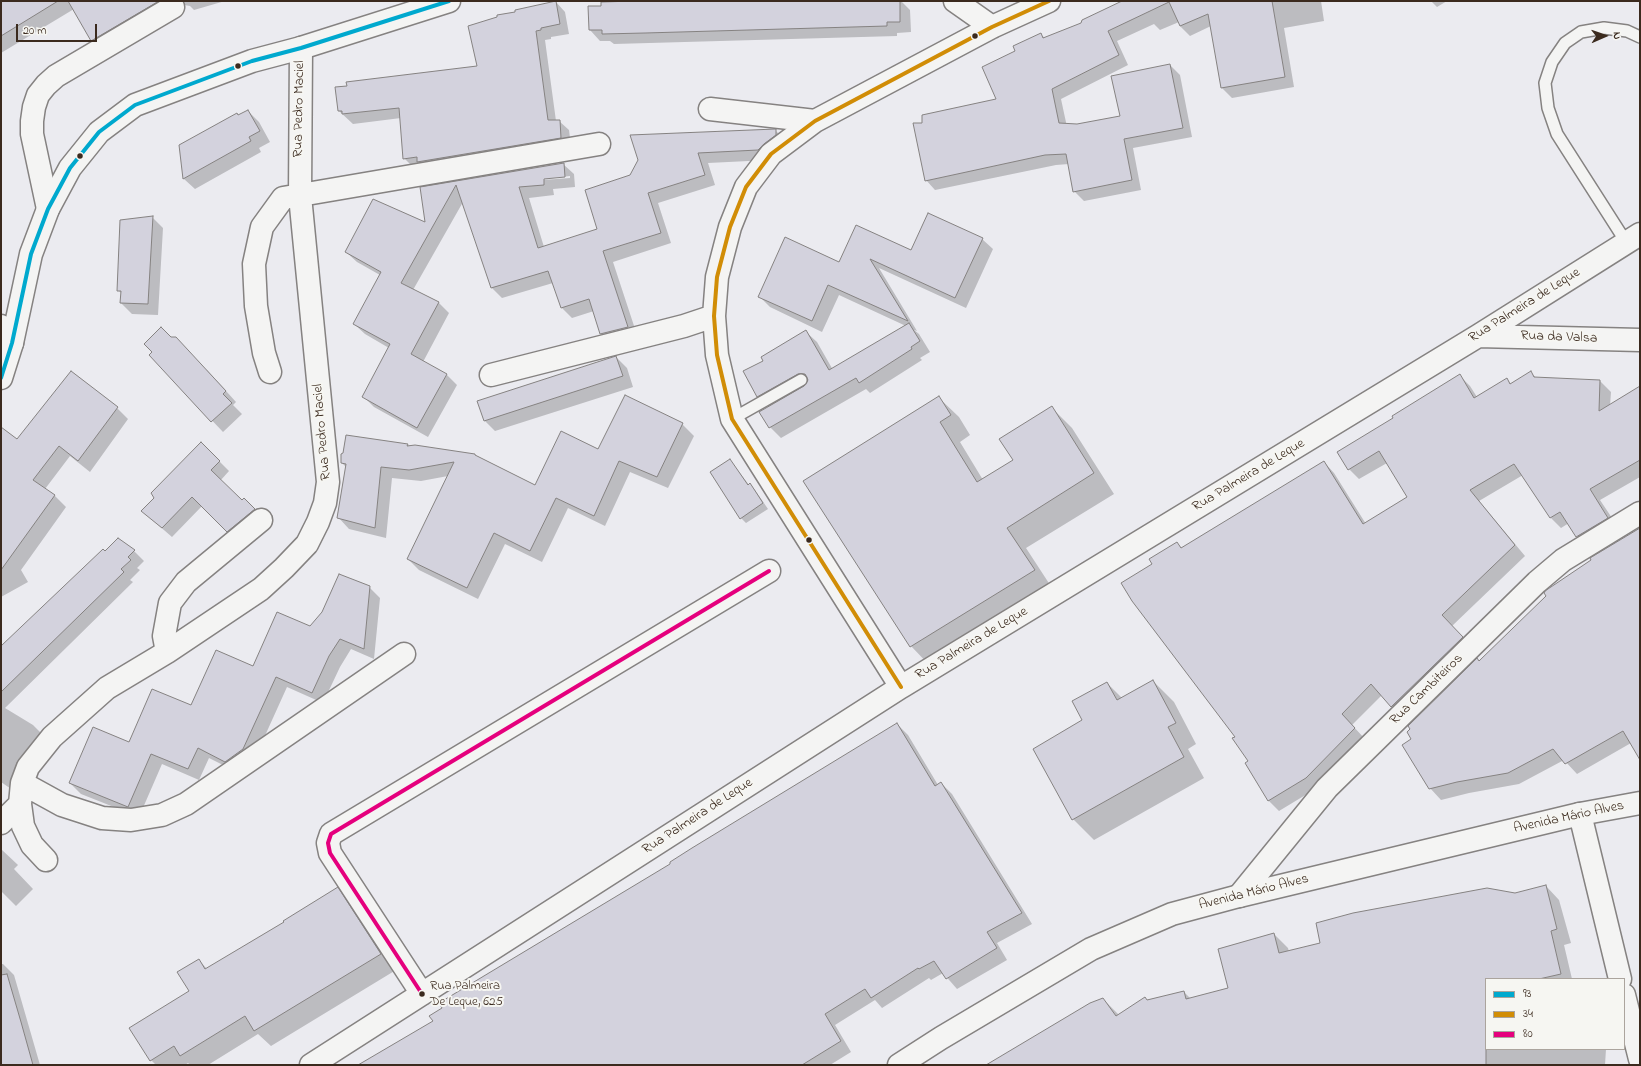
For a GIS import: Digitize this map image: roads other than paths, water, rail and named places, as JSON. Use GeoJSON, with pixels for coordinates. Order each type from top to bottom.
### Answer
{"type":"FeatureCollection","features":[{"type":"Feature","properties":{"kind":"street"},"geometry":{"type":"LineString","coordinates":[[1,378],[7,334],[31,254],[48,209],[70,168],[99,132],[135,105],[252,61],[301,48],[449,1]]}},
{"type":"Feature","properties":{"kind":"street"},"geometry":{"type":"LineString","coordinates":[[955,1],[992,27]]}},
{"type":"Feature","properties":{"kind":"street"},"geometry":{"type":"LineString","coordinates":[[901,687],[732,419],[717,355],[714,316],[717,277],[730,227],[746,187],[771,154],[815,121],[992,27],[1049,1]]}},
{"type":"Feature","properties":{"kind":"street"},"geometry":{"type":"LineString","coordinates":[[48,209],[32,134],[34,107],[38,95],[56,76],[172,7]]}},
{"type":"Feature","properties":{"kind":"street","name":"Rua Pedro Maciel"},"geometry":{"type":"LineString","coordinates":[[21,794],[28,767],[52,737],[78,713],[107,688],[167,652],[261,589],[307,544],[318,522],[325,503],[328,482],[300,196],[301,48]]}},
{"type":"Feature","properties":{"kind":"street"},"geometry":{"type":"LineString","coordinates":[[710,110],[815,121]]}},
{"type":"Feature","properties":{"kind":"street"},"geometry":{"type":"LineString","coordinates":[[270,372],[264,352],[257,312],[254,264],[262,227],[283,198],[599,144]]}},
{"type":"Feature","properties":{"kind":"street","name":"Rua Palmeira de Leque"},"geometry":{"type":"LineString","coordinates":[[311,1065],[901,687],[1478,336],[1633,238]]}},
{"type":"Feature","properties":{"kind":"street"},"geometry":{"type":"LineString","coordinates":[[491,375],[684,326],[714,316]]}},
{"type":"Feature","properties":{"kind":"street","name":"Rua da Valsa"},"geometry":{"type":"LineString","coordinates":[[1478,336],[1640,340]]}},
{"type":"Feature","properties":{"kind":"street","name":"Rua Cambiteiros"},"geometry":{"type":"LineString","coordinates":[[1239,896],[1327,788],[1537,582],[1563,560],[1640,513]]}},
{"type":"Feature","properties":{"kind":"street"},"geometry":{"type":"LineString","coordinates":[[167,652],[164,636],[170,604],[186,582],[261,520]]}},
{"type":"Feature","properties":{"kind":"street"},"geometry":{"type":"LineString","coordinates":[[422,994],[330,853],[328,843],[331,834],[768,571]]}},
{"type":"Feature","properties":{"kind":"street"},"geometry":{"type":"LineString","coordinates":[[21,794],[102,818],[131,820],[162,815],[186,804],[404,654]]}},
{"type":"Feature","properties":{"kind":"street"},"geometry":{"type":"LineString","coordinates":[[1,823],[21,794]]}},
{"type":"Feature","properties":{"kind":"street"},"geometry":{"type":"LineString","coordinates":[[21,794],[23,826],[32,845],[46,860]]}},
{"type":"Feature","properties":{"kind":"street","name":"Avenida Mário Alves"},"geometry":{"type":"LineString","coordinates":[[899,1065],[1091,949],[1172,914],[1239,896],[1580,814],[1640,803]]}},
{"type":"Feature","properties":{"kind":"street"},"geometry":{"type":"LineString","coordinates":[[1580,814],[1620,978]]}},
{"type":"Feature","properties":{"kind":"street"},"geometry":{"type":"LineString","coordinates":[[1625,999],[1640,1059]]}},
{"type":"Feature","properties":{"kind":"lane"},"geometry":{"type":"LineString","coordinates":[[1633,238],[1558,134],[1548,108],[1546,83],[1552,62],[1565,43],[1581,32],[1604,28],[1627,31],[1640,37]]}},
{"type":"Feature","properties":{"kind":"lane"},"geometry":{"type":"LineString","coordinates":[[732,419],[801,380]]}},
{"type":"Feature","properties":{"kind":"place","name":"Rua Palmeira De Leque, 625"},"geometry":{"type":"Point","coordinates":[422,994]}}]}
